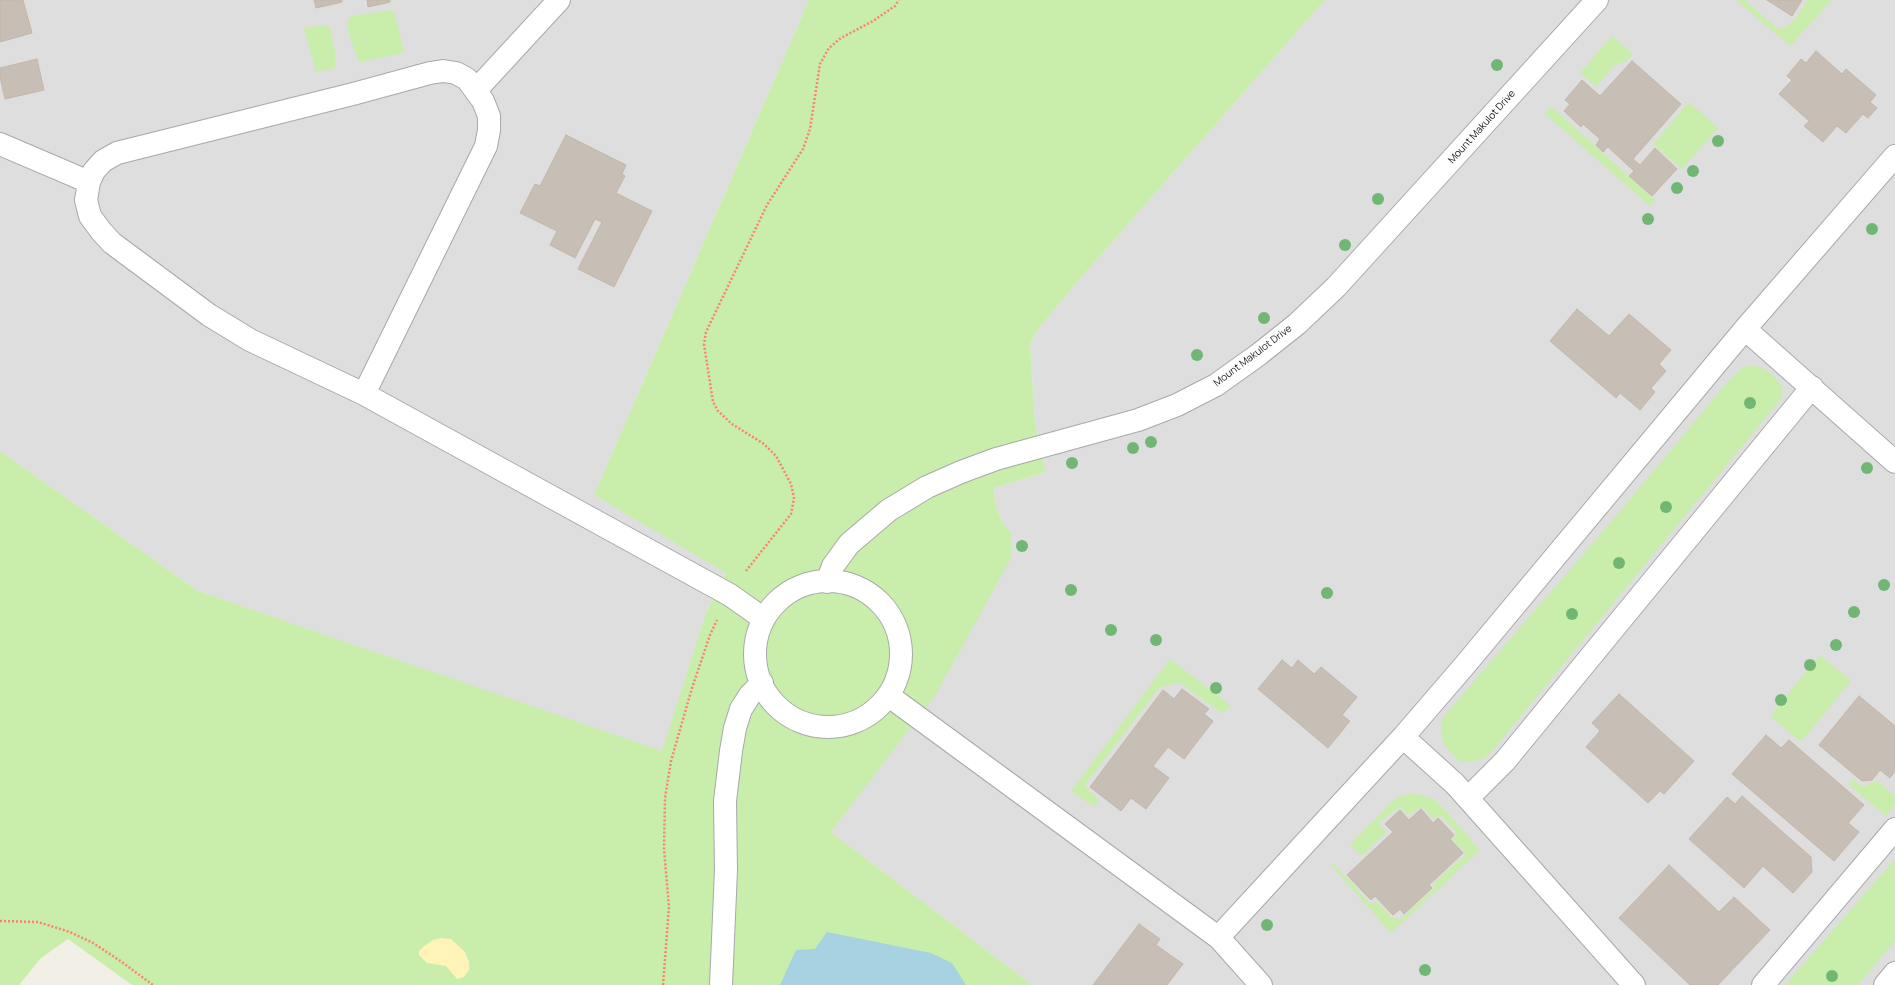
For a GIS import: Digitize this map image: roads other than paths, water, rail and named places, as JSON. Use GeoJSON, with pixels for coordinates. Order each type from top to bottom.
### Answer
{"type":"FeatureCollection","features":[{"type":"Feature","properties":{"kind":"street"},"geometry":{"type":"LineString","coordinates":[[476,90],[559,0]]}},
{"type":"Feature","properties":{"kind":"street","name":"Mount Makulot Drive"},"geometry":{"type":"LineString","coordinates":[[827,582],[833,566],[850,544],[889,510],[928,487],[961,472],[996,459],[1138,420],[1176,405],[1216,385],[1258,355],[1297,324],[1336,287],[1597,0]]}},
{"type":"Feature","properties":{"kind":"street"},"geometry":{"type":"LineString","coordinates":[[364,394],[486,146],[489,130],[489,116],[483,101],[467,79],[456,73],[443,71],[430,72],[368,90],[117,153],[103,161],[94,171],[89,182],[86,200],[90,216],[112,243],[209,315],[250,340],[364,394],[730,595],[764,619]]}},
{"type":"Feature","properties":{"kind":"street"},"geometry":{"type":"LineString","coordinates":[[0,144],[89,182]]}},
{"type":"Feature","properties":{"kind":"street"},"geometry":{"type":"LineString","coordinates":[[1219,938],[1403,738],[1465,666],[1746,329],[1895,156]]}},
{"type":"Feature","properties":{"kind":"street"},"geometry":{"type":"LineString","coordinates":[[1746,329],[1895,462]]}},
{"type":"Feature","properties":{"kind":"street"},"geometry":{"type":"LineString","coordinates":[[1468,798],[1487,781],[1510,754],[1812,387]]}},
{"type":"Feature","properties":{"kind":"street"},"geometry":{"type":"LineString","coordinates":[[814,582],[827,582],[839,582],[862,589],[882,604],[896,624],[902,648],[899,673],[889,696],[872,713],[850,724],[825,728],[801,722],[780,710],[764,692],[756,669],[756,643],[764,619],[777,602],[794,590],[814,582]]}},
{"type":"Feature","properties":{"kind":"street"},"geometry":{"type":"LineString","coordinates":[[721,985],[726,870],[725,801],[730,751],[741,709],[750,695],[762,684]]}},
{"type":"Feature","properties":{"kind":"street"},"geometry":{"type":"LineString","coordinates":[[889,696],[1219,938],[1261,985]]}},
{"type":"Feature","properties":{"kind":"street"},"geometry":{"type":"LineString","coordinates":[[1403,738],[1436,766],[1468,798],[1634,985]]}},
{"type":"Feature","properties":{"kind":"street"},"geometry":{"type":"LineString","coordinates":[[1763,985],[1895,829]]}},
{"type":"Feature","properties":{"kind":"street"},"geometry":{"type":"LineString","coordinates":[[1885,985],[1895,973]]}},
{"type":"Feature","properties":{"kind":"water"},"geometry":{"type":"Polygon","coordinates":[[[827,932],[931,953],[952,963],[966,985],[780,985],[796,950],[815,949],[827,932]]]}}]}
